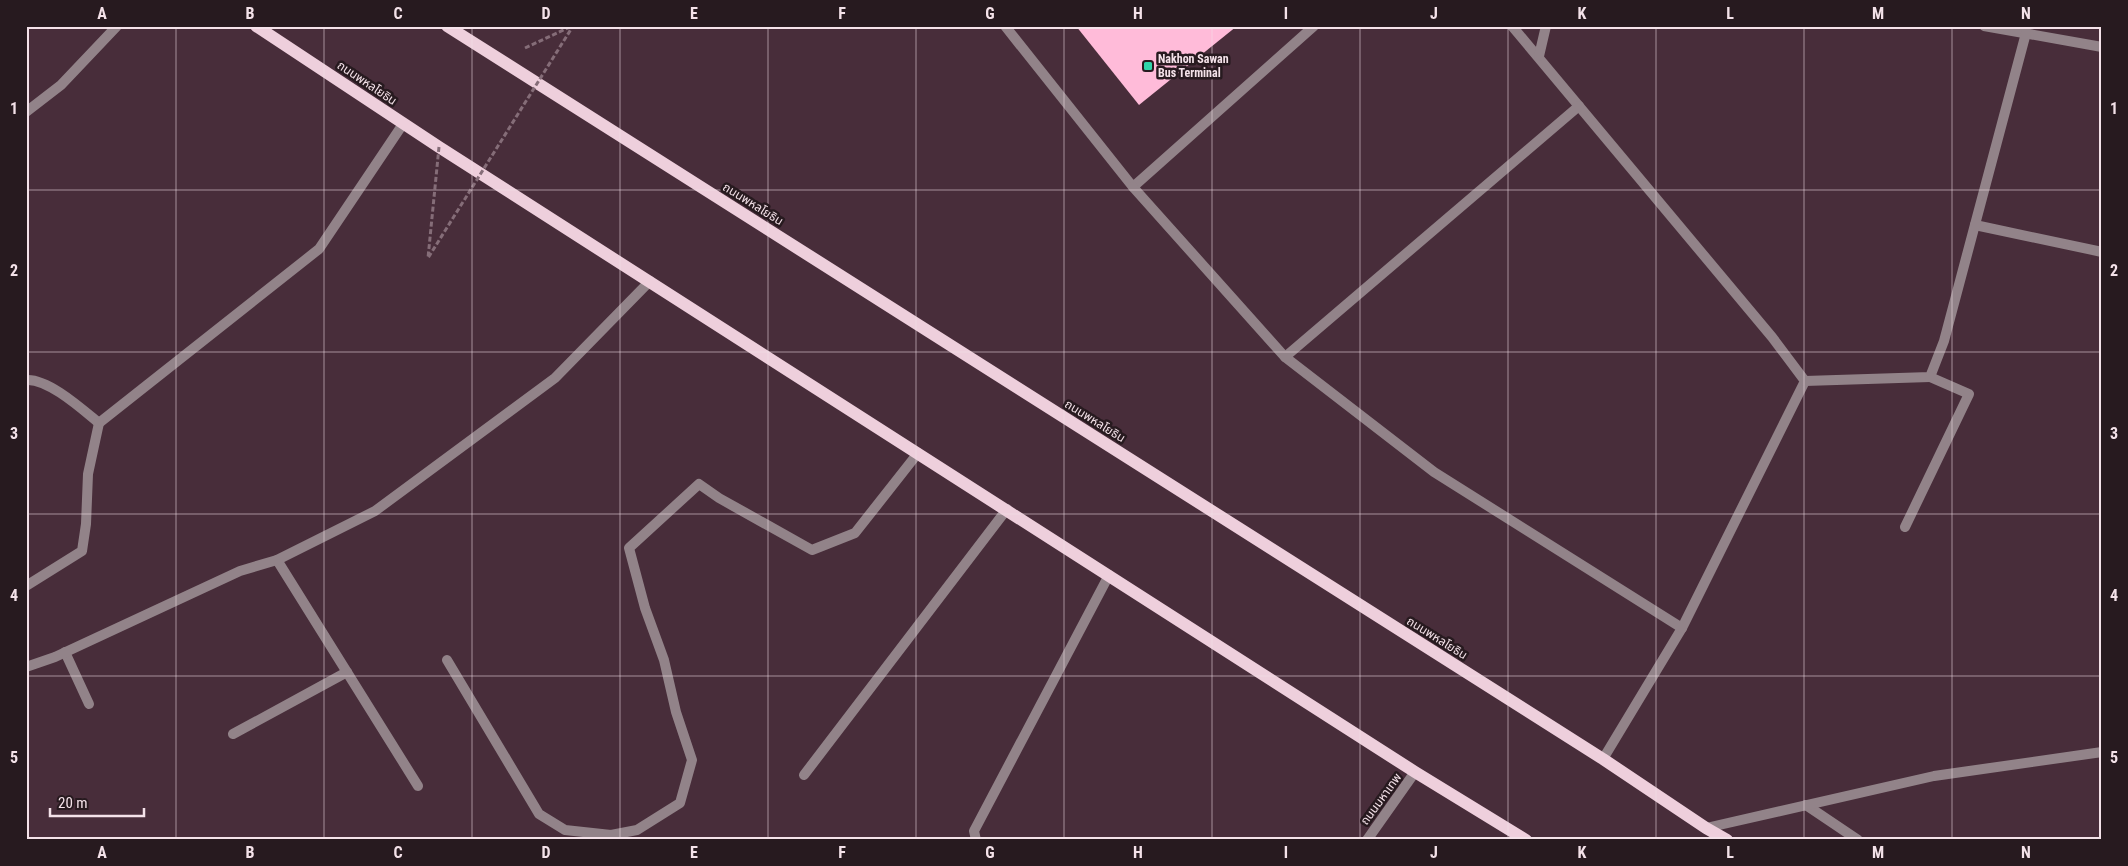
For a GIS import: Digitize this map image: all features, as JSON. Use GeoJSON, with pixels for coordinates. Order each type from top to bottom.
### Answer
{"type":"FeatureCollection","features":[{"type":"Feature","properties":{"kind":"main road","name":"ถนนพหลโยธิน"},"geometry":{"type":"LineString","coordinates":[[256,26],[403,124],[1416,772],[1526,840]]}},
{"type":"Feature","properties":{"kind":"main road","name":"ถนนพหลโยธิน"},"geometry":{"type":"LineString","coordinates":[[448,26],[1603,759],[1727,840]]}},
{"type":"Feature","properties":{"kind":"street"},"geometry":{"type":"LineString","coordinates":[[26,112],[61,85],[117,26]]}},
{"type":"Feature","properties":{"kind":"street"},"geometry":{"type":"LineString","coordinates":[[1005,26],[1133,187],[1284,357],[1434,472],[1682,628]]}},
{"type":"Feature","properties":{"kind":"street"},"geometry":{"type":"LineString","coordinates":[[1133,187],[1314,26]]}},
{"type":"Feature","properties":{"kind":"street"},"geometry":{"type":"LineString","coordinates":[[1512,26],[1539,56],[1772,338],[1805,381]]}},
{"type":"Feature","properties":{"kind":"street"},"geometry":{"type":"LineString","coordinates":[[1539,56],[1546,26]]}},
{"type":"Feature","properties":{"kind":"street"},"geometry":{"type":"LineString","coordinates":[[1984,26],[2102,47]]}},
{"type":"Feature","properties":{"kind":"street"},"geometry":{"type":"LineString","coordinates":[[1930,377],[1944,341],[2026,33]]}},
{"type":"Feature","properties":{"kind":"street"},"geometry":{"type":"LineString","coordinates":[[1284,357],[1579,106]]}},
{"type":"Feature","properties":{"kind":"street"},"geometry":{"type":"LineString","coordinates":[[26,586],[82,552],[86,524],[88,474],[99,423],[319,249],[403,124]]}},
{"type":"Feature","properties":{"kind":"street"},"geometry":{"type":"LineString","coordinates":[[1975,224],[2102,252]]}},
{"type":"Feature","properties":{"kind":"street"},"geometry":{"type":"LineString","coordinates":[[26,667],[65,652],[240,571],[277,560],[375,511],[555,378],[650,281]]}},
{"type":"Feature","properties":{"kind":"street"},"geometry":{"type":"LineString","coordinates":[[1805,381],[1930,377],[1969,394],[1905,527]]}},
{"type":"Feature","properties":{"kind":"street"},"geometry":{"type":"LineString","coordinates":[[26,380],[34,379],[66,396],[99,423]]}},
{"type":"Feature","properties":{"kind":"street"},"geometry":{"type":"LineString","coordinates":[[1603,759],[1682,628],[1805,381]]}},
{"type":"Feature","properties":{"kind":"street"},"geometry":{"type":"LineString","coordinates":[[447,660],[538,814],[565,830],[612,835],[637,830],[680,803],[692,760],[676,712],[664,660],[645,608],[629,548],[699,484],[719,498],[812,550],[855,533],[918,453]]}},
{"type":"Feature","properties":{"kind":"street"},"geometry":{"type":"LineString","coordinates":[[804,775],[1007,509]]}},
{"type":"Feature","properties":{"kind":"street"},"geometry":{"type":"LineString","coordinates":[[277,560],[418,786]]}},
{"type":"Feature","properties":{"kind":"street"},"geometry":{"type":"LineString","coordinates":[[976,840],[974,831],[1109,575]]}},
{"type":"Feature","properties":{"kind":"street"},"geometry":{"type":"LineString","coordinates":[[65,652],[89,704]]}},
{"type":"Feature","properties":{"kind":"street"},"geometry":{"type":"LineString","coordinates":[[233,734],[347,672]]}},
{"type":"Feature","properties":{"kind":"street"},"geometry":{"type":"LineString","coordinates":[[1706,828],[1934,776],[2102,752]]}},
{"type":"Feature","properties":{"kind":"street","name":"ถนนมหาเทพ"},"geometry":{"type":"LineString","coordinates":[[1367,840],[1416,772]]}},
{"type":"Feature","properties":{"kind":"street"},"geometry":{"type":"LineString","coordinates":[[1806,805],[1858,840]]}},
{"type":"Feature","properties":{"kind":"path"},"geometry":{"type":"LineString","coordinates":[[501,60],[573,26]]}},
{"type":"Feature","properties":{"kind":"path"},"geometry":{"type":"LineString","coordinates":[[439,147],[428,258],[573,26]]}},
{"type":"Feature","properties":{"kind":"building","name":"Nakhon Sawan Bus Terminal"},"geometry":{"type":"Polygon","coordinates":[[[1076,26],[1237,26],[1139,105],[1076,26]]]}},
{"type":"Feature","properties":{"kind":"place","name":"Nakhon Sawan Bus Terminal"},"geometry":{"type":"Point","coordinates":[1148,66]}}]}
